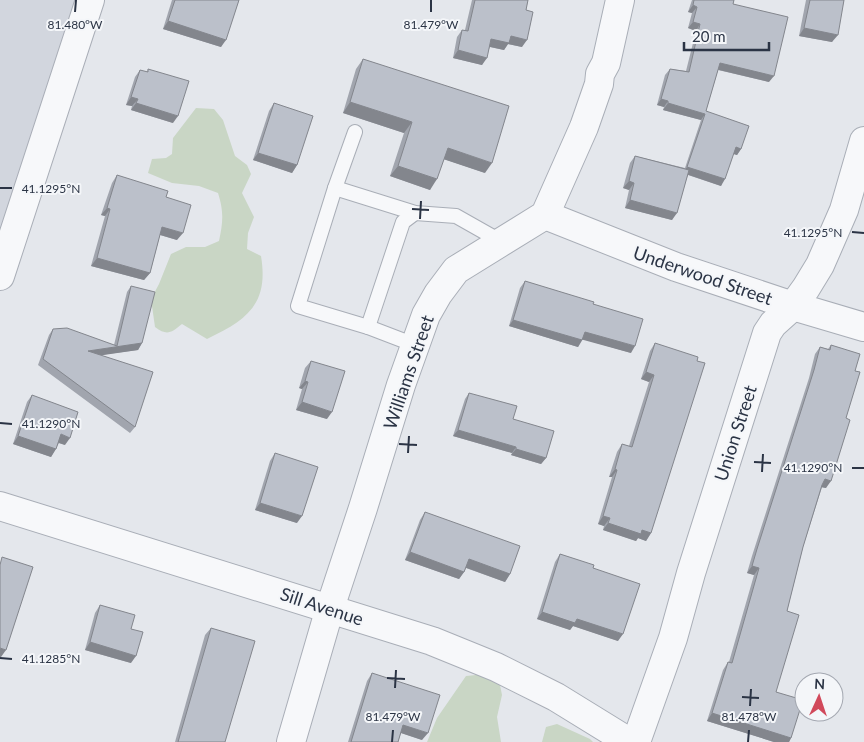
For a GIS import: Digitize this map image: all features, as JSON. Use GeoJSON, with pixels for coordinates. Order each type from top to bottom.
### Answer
{"type":"FeatureCollection","features":[{"type":"Feature","properties":{"kind":"street"},"geometry":{"type":"LineString","coordinates":[[0,276],[90,0]]}},
{"type":"Feature","properties":{"kind":"street"},"geometry":{"type":"LineString","coordinates":[[545,216],[584,127],[599,84],[600,74],[606,63],[620,0]]}},
{"type":"Feature","properties":{"kind":"street","name":"Union Street"},"geometry":{"type":"LineString","coordinates":[[636,742],[673,638],[694,564],[767,333],[773,324],[793,306],[820,265],[851,188],[864,141]]}},
{"type":"Feature","properties":{"kind":"street","name":"Williams Street"},"geometry":{"type":"LineString","coordinates":[[291,742],[330,608],[426,315],[438,294],[456,270],[545,216]]}},
{"type":"Feature","properties":{"kind":"street","name":"Underwood Street"},"geometry":{"type":"LineString","coordinates":[[545,216],[667,264],[793,306],[864,327]]}},
{"type":"Feature","properties":{"kind":"street","name":"Sill Avenue"},"geometry":{"type":"LineString","coordinates":[[0,506],[432,641],[496,667],[556,697],[629,742]]}},
{"type":"Feature","properties":{"kind":"lane"},"geometry":{"type":"LineString","coordinates":[[355,132],[335,188],[298,306],[415,345]]}},
{"type":"Feature","properties":{"kind":"lane"},"geometry":{"type":"LineString","coordinates":[[335,188],[415,213],[456,216],[502,242]]}},
{"type":"Feature","properties":{"kind":"lane"},"geometry":{"type":"LineString","coordinates":[[368,328],[403,222],[415,213]]}},
{"type":"Feature","properties":{"kind":"shaded area"},"geometry":{"type":"Polygon","coordinates":[[[0,0],[90,0],[0,262],[0,0]]]}},
{"type":"Feature","properties":{"kind":"green space"},"geometry":{"type":"Polygon","coordinates":[[[196,108],[214,109],[223,120],[235,156],[247,165],[251,174],[242,193],[254,217],[248,233],[247,249],[261,256],[263,273],[262,287],[252,308],[233,325],[207,339],[182,324],[169,332],[163,332],[155,327],[151,299],[171,254],[186,247],[205,247],[219,241],[222,217],[218,193],[199,186],[172,183],[148,173],[152,159],[166,158],[172,154],[173,138],[196,108]]]}},
{"type":"Feature","properties":{"kind":"green space"},"geometry":{"type":"Polygon","coordinates":[[[486,674],[500,685],[502,695],[497,717],[501,742],[427,742],[437,718],[466,676],[486,674]]]}},
{"type":"Feature","properties":{"kind":"green space"},"geometry":{"type":"Polygon","coordinates":[[[557,724],[593,742],[542,742],[546,727],[557,724]]]}},
{"type":"Feature","properties":{"kind":"building"},"geometry":{"type":"Polygon","coordinates":[[[175,0],[239,0],[226,40],[168,21],[175,0]]]}},
{"type":"Feature","properties":{"kind":"building"},"geometry":{"type":"Polygon","coordinates":[[[475,0],[528,0],[526,10],[533,12],[527,40],[511,36],[509,43],[491,39],[487,58],[458,50],[462,30],[468,31],[475,0]]]}},
{"type":"Feature","properties":{"kind":"building"},"geometry":{"type":"Polygon","coordinates":[[[694,0],[734,0],[733,4],[788,17],[774,76],[720,63],[706,111],[749,126],[741,149],[736,147],[725,179],[687,167],[705,114],[668,103],[668,101],[661,99],[670,69],[689,72],[700,24],[693,22],[697,7],[693,5],[694,0]]]}},
{"type":"Feature","properties":{"kind":"building"},"geometry":{"type":"Polygon","coordinates":[[[810,0],[844,0],[838,35],[804,28],[810,0]]]}},
{"type":"Feature","properties":{"kind":"building"},"geometry":{"type":"Polygon","coordinates":[[[363,59],[509,106],[492,163],[448,148],[437,179],[398,166],[412,122],[350,102],[363,59]]]}},
{"type":"Feature","properties":{"kind":"building"},"geometry":{"type":"Polygon","coordinates":[[[148,69],[189,81],[178,116],[136,103],[138,99],[131,97],[140,70],[148,72],[148,69]]]}},
{"type":"Feature","properties":{"kind":"building"},"geometry":{"type":"Polygon","coordinates":[[[274,103],[313,116],[297,165],[258,153],[274,103]]]}},
{"type":"Feature","properties":{"kind":"building"},"geometry":{"type":"Polygon","coordinates":[[[635,156],[689,170],[677,213],[630,200],[634,183],[629,181],[635,156]]]}},
{"type":"Feature","properties":{"kind":"building"},"geometry":{"type":"Polygon","coordinates":[[[117,175],[168,191],[166,197],[191,205],[183,233],[162,227],[150,273],[97,258],[110,209],[107,208],[117,175]]]}},
{"type":"Feature","properties":{"kind":"building"},"geometry":{"type":"Polygon","coordinates":[[[525,281],[643,319],[635,346],[585,332],[582,340],[513,320],[525,281]]]}},
{"type":"Feature","properties":{"kind":"building"},"geometry":{"type":"Polygon","coordinates":[[[131,286],[155,292],[142,343],[88,351],[153,372],[135,427],[43,359],[53,329],[67,328],[117,346],[131,286]]]}},
{"type":"Feature","properties":{"kind":"building"},"geometry":{"type":"Polygon","coordinates":[[[655,343],[698,357],[697,361],[705,363],[651,533],[642,530],[641,534],[608,523],[610,518],[603,516],[617,470],[615,469],[622,444],[632,447],[654,375],[646,372],[655,343]]]}},
{"type":"Feature","properties":{"kind":"building"},"geometry":{"type":"Polygon","coordinates":[[[831,345],[860,354],[855,371],[860,372],[846,418],[850,420],[831,481],[825,479],[822,485],[803,547],[787,611],[799,615],[776,692],[794,697],[794,722],[796,722],[791,738],[712,713],[728,662],[732,663],[759,568],[752,566],[820,347],[830,350],[831,345]]]}},
{"type":"Feature","properties":{"kind":"building"},"geometry":{"type":"Polygon","coordinates":[[[311,361],[345,371],[332,412],[302,402],[308,382],[305,381],[311,361]]]}},
{"type":"Feature","properties":{"kind":"building"},"geometry":{"type":"Polygon","coordinates":[[[469,393],[517,406],[513,419],[554,431],[546,458],[458,430],[469,393]]]}},
{"type":"Feature","properties":{"kind":"building"},"geometry":{"type":"Polygon","coordinates":[[[32,395],[78,412],[70,438],[61,434],[56,449],[18,436],[32,395]]]}},
{"type":"Feature","properties":{"kind":"building"},"geometry":{"type":"Polygon","coordinates":[[[275,453],[318,467],[302,516],[260,503],[275,453]]]}},
{"type":"Feature","properties":{"kind":"building"},"geometry":{"type":"Polygon","coordinates":[[[425,512],[520,546],[510,574],[469,559],[464,572],[410,552],[425,512]]]}},
{"type":"Feature","properties":{"kind":"building"},"geometry":{"type":"Polygon","coordinates":[[[560,554],[594,565],[593,568],[640,584],[623,634],[577,619],[575,623],[542,612],[560,554]]]}},
{"type":"Feature","properties":{"kind":"building"},"geometry":{"type":"Polygon","coordinates":[[[2,557],[33,567],[6,650],[0,648],[0,565],[2,557]]]}},
{"type":"Feature","properties":{"kind":"building"},"geometry":{"type":"Polygon","coordinates":[[[100,605],[135,615],[131,629],[143,632],[136,656],[90,642],[100,605]]]}},
{"type":"Feature","properties":{"kind":"building"},"geometry":{"type":"Polygon","coordinates":[[[211,628],[255,641],[225,742],[178,742],[211,628]]]}},
{"type":"Feature","properties":{"kind":"building"},"geometry":{"type":"Polygon","coordinates":[[[372,673],[440,695],[428,733],[403,725],[398,742],[351,742],[372,673]]]}}]}
